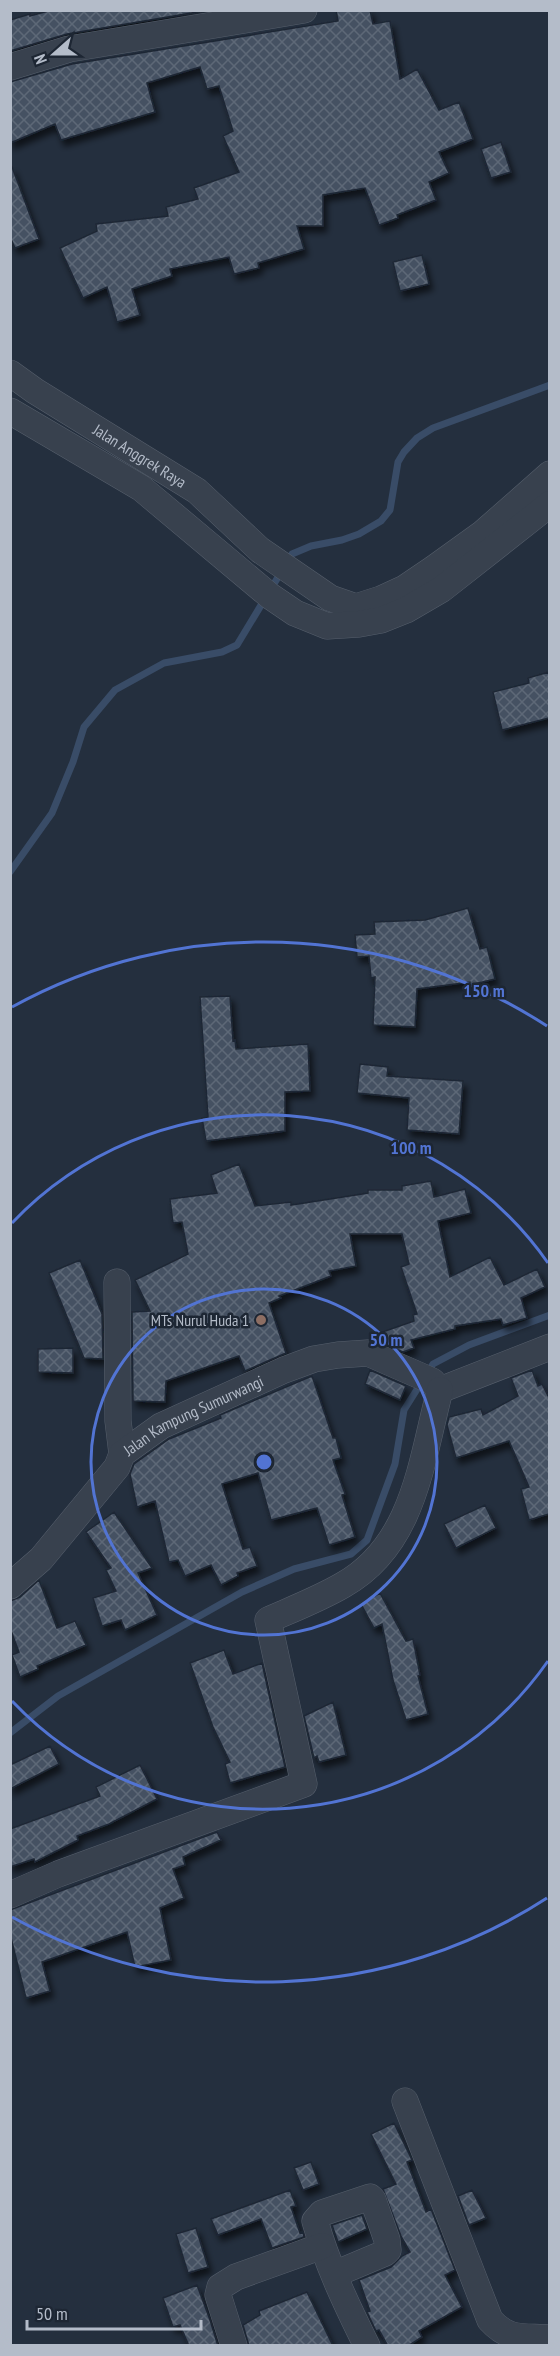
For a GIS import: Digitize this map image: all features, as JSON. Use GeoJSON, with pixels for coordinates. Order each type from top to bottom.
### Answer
{"type":"FeatureCollection","features":[{"type":"Feature","properties":{"kind":"street"},"geometry":{"type":"LineString","coordinates":[[10,67],[69,49],[303,10]]}},
{"type":"Feature","properties":{"kind":"street","name":"Jalan Anggrek Raya"},"geometry":{"type":"LineString","coordinates":[[10,374],[196,491],[260,550],[330,598],[356,607],[405,588],[483,533],[549,474]]}},
{"type":"Feature","properties":{"kind":"street","name":"Jalan Anggrek Raya"},"geometry":{"type":"LineString","coordinates":[[10,411],[141,488],[278,602],[295,613],[327,626],[359,624],[390,617],[406,610],[442,589],[549,504]]}},
{"type":"Feature","properties":{"kind":"street"},"geometry":{"type":"LineString","coordinates":[[141,488],[153,462]]}},
{"type":"Feature","properties":{"kind":"street"},"geometry":{"type":"LineString","coordinates":[[278,602],[295,573]]}},
{"type":"Feature","properties":{"kind":"street"},"geometry":{"type":"LineString","coordinates":[[117,1282],[118,1421],[122,1454]]}},
{"type":"Feature","properties":{"kind":"street"},"geometry":{"type":"LineString","coordinates":[[10,1895],[57,1874],[304,1784],[268,1620],[344,1585],[369,1567],[390,1543],[408,1511],[436,1386],[549,1347]]}},
{"type":"Feature","properties":{"kind":"street","name":"Jalan Kampung Sumurwangi"},"geometry":{"type":"LineString","coordinates":[[10,1586],[41,1559],[117,1467],[122,1454],[161,1426],[178,1417],[284,1370],[314,1359],[338,1355],[368,1353],[405,1368],[436,1386]]}},
{"type":"Feature","properties":{"kind":"street"},"geometry":{"type":"LineString","coordinates":[[405,2101],[490,2320],[500,2331],[511,2336],[549,2338]]}},
{"type":"Feature","properties":{"kind":"street"},"geometry":{"type":"LineString","coordinates":[[334,2274],[388,2250],[387,2240],[373,2200],[366,2197],[318,2216],[315,2221],[322,2246],[334,2274],[367,2346]]}},
{"type":"Feature","properties":{"kind":"street"},"geometry":{"type":"LineString","coordinates":[[234,2346],[218,2295],[219,2287],[236,2277],[322,2246]]}},
{"type":"Feature","properties":{"kind":"building"},"geometry":{"type":"Polygon","coordinates":[[[52,10],[209,10],[67,34],[10,51],[10,20],[52,10]]]}},
{"type":"Feature","properties":{"kind":"building"},"geometry":{"type":"Polygon","coordinates":[[[336,10],[370,10],[373,24],[390,21],[400,79],[417,69],[439,110],[459,102],[473,139],[439,152],[449,173],[429,182],[436,200],[397,215],[398,218],[379,225],[365,188],[323,195],[323,226],[297,226],[304,249],[258,263],[259,268],[234,274],[229,257],[170,269],[172,276],[132,289],[140,315],[117,322],[107,287],[83,298],[60,248],[97,231],[96,224],[168,216],[166,207],[198,199],[194,188],[239,172],[223,136],[233,131],[219,86],[207,89],[200,67],[147,83],[155,112],[61,140],[55,124],[10,143],[10,82],[72,64],[338,21],[336,10]]]}},
{"type":"Feature","properties":{"kind":"building"},"geometry":{"type":"Polygon","coordinates":[[[501,142],[511,172],[491,178],[481,149],[501,142]]]}},
{"type":"Feature","properties":{"kind":"building"},"geometry":{"type":"Polygon","coordinates":[[[10,167],[12,167],[39,239],[15,248],[10,237],[10,167]]]}},
{"type":"Feature","properties":{"kind":"building"},"geometry":{"type":"Polygon","coordinates":[[[422,255],[429,284],[400,291],[393,262],[422,255]]]}},
{"type":"Feature","properties":{"kind":"building"},"geometry":{"type":"Polygon","coordinates":[[[549,672],[549,718],[502,730],[493,692],[529,683],[528,678],[549,672]]]}},
{"type":"Feature","properties":{"kind":"building"},"geometry":{"type":"Polygon","coordinates":[[[468,908],[480,949],[487,947],[495,979],[470,985],[470,982],[417,989],[415,1027],[373,1025],[375,977],[371,978],[369,956],[357,957],[355,935],[375,934],[374,922],[425,920],[468,908]]]}},
{"type":"Feature","properties":{"kind":"building"},"geometry":{"type":"Polygon","coordinates":[[[230,996],[233,1041],[235,1040],[236,1049],[308,1044],[310,1091],[285,1092],[285,1131],[206,1141],[202,1118],[208,1117],[200,997],[230,996]]]}},
{"type":"Feature","properties":{"kind":"building"},"geometry":{"type":"Polygon","coordinates":[[[360,1064],[388,1067],[387,1076],[463,1081],[459,1134],[407,1130],[409,1098],[357,1093],[360,1064]]]}},
{"type":"Feature","properties":{"kind":"building"},"geometry":{"type":"Polygon","coordinates":[[[239,1164],[255,1206],[291,1202],[291,1205],[368,1193],[368,1190],[402,1190],[402,1186],[431,1181],[434,1197],[465,1189],[471,1213],[438,1221],[450,1277],[490,1257],[504,1285],[537,1269],[545,1287],[521,1298],[527,1318],[503,1325],[501,1319],[455,1326],[455,1329],[411,1340],[414,1348],[403,1352],[372,1339],[371,1336],[414,1321],[413,1315],[417,1314],[401,1267],[409,1264],[402,1234],[350,1234],[356,1266],[329,1271],[331,1276],[279,1296],[281,1298],[269,1303],[286,1353],[245,1371],[239,1356],[166,1381],[165,1402],[133,1401],[132,1312],[150,1311],[135,1280],[188,1254],[182,1222],[173,1223],[170,1199],[217,1193],[211,1175],[239,1164]]]}},
{"type":"Feature","properties":{"kind":"building"},"geometry":{"type":"Polygon","coordinates":[[[80,1260],[102,1314],[103,1359],[84,1358],[49,1273],[80,1260]]]}},
{"type":"Feature","properties":{"kind":"building"},"geometry":{"type":"Polygon","coordinates":[[[73,1348],[73,1373],[38,1372],[38,1349],[73,1348]]]}},
{"type":"Feature","properties":{"kind":"building"},"geometry":{"type":"Polygon","coordinates":[[[370,1370],[406,1386],[400,1400],[365,1384],[370,1370]]]}},
{"type":"Feature","properties":{"kind":"building"},"geometry":{"type":"Polygon","coordinates":[[[532,1370],[538,1386],[542,1384],[549,1398],[549,1514],[529,1520],[521,1489],[529,1487],[509,1441],[456,1458],[447,1425],[449,1417],[481,1409],[483,1415],[518,1396],[511,1378],[532,1370]]]}},
{"type":"Feature","properties":{"kind":"building"},"geometry":{"type":"Polygon","coordinates":[[[312,1376],[333,1438],[336,1438],[341,1458],[333,1460],[345,1494],[342,1495],[355,1537],[329,1545],[317,1508],[271,1520],[258,1473],[222,1484],[243,1549],[250,1547],[257,1566],[237,1573],[238,1576],[221,1585],[211,1565],[185,1576],[178,1560],[169,1562],[155,1501],[137,1507],[130,1474],[134,1464],[169,1439],[312,1376]]]}},
{"type":"Feature","properties":{"kind":"building"},"geometry":{"type":"Polygon","coordinates":[[[485,1505],[496,1528],[456,1548],[444,1524],[485,1505]]]}},
{"type":"Feature","properties":{"kind":"building"},"geometry":{"type":"Polygon","coordinates":[[[114,1512],[152,1568],[138,1573],[157,1615],[125,1630],[121,1620],[102,1626],[93,1598],[116,1591],[106,1570],[111,1568],[86,1532],[114,1512]]]}},
{"type":"Feature","properties":{"kind":"building"},"geometry":{"type":"Polygon","coordinates":[[[39,1580],[57,1628],[75,1621],[86,1645],[37,1666],[38,1669],[20,1677],[12,1655],[19,1652],[10,1628],[10,1601],[20,1597],[39,1580]]]}},
{"type":"Feature","properties":{"kind":"building"},"geometry":{"type":"Polygon","coordinates":[[[380,1593],[406,1641],[413,1639],[420,1675],[418,1676],[428,1714],[406,1720],[393,1680],[382,1624],[374,1628],[361,1604],[380,1593]]]}},
{"type":"Feature","properties":{"kind":"building"},"geometry":{"type":"Polygon","coordinates":[[[224,1650],[233,1674],[262,1663],[285,1767],[230,1783],[225,1764],[230,1762],[213,1727],[190,1663],[224,1650]]]}},
{"type":"Feature","properties":{"kind":"building"},"geometry":{"type":"Polygon","coordinates":[[[333,1702],[346,1755],[319,1762],[317,1756],[314,1758],[304,1716],[333,1702]]]}},
{"type":"Feature","properties":{"kind":"building"},"geometry":{"type":"Polygon","coordinates":[[[50,1746],[59,1764],[10,1789],[10,1765],[50,1746]]]}},
{"type":"Feature","properties":{"kind":"building"},"geometry":{"type":"Polygon","coordinates":[[[140,1765],[157,1799],[109,1824],[77,1836],[78,1840],[35,1862],[34,1859],[10,1867],[10,1829],[100,1796],[96,1787],[140,1765]]]}},
{"type":"Feature","properties":{"kind":"building"},"geometry":{"type":"Polygon","coordinates":[[[217,1832],[221,1840],[183,1857],[185,1865],[173,1869],[184,1898],[160,1908],[171,1960],[135,1967],[127,1932],[42,1962],[50,1991],[26,1998],[10,1934],[10,1910],[217,1832]]]}},
{"type":"Feature","properties":{"kind":"building"},"geometry":{"type":"Polygon","coordinates":[[[394,2123],[412,2160],[407,2162],[426,2212],[431,2209],[455,2270],[445,2275],[462,2307],[419,2331],[422,2337],[408,2346],[388,2346],[379,2330],[376,2331],[367,2312],[370,2311],[359,2280],[391,2267],[402,2256],[410,2252],[401,2236],[383,2189],[396,2184],[371,2134],[394,2123]]]}},
{"type":"Feature","properties":{"kind":"building"},"geometry":{"type":"Polygon","coordinates":[[[311,2162],[319,2184],[303,2190],[294,2168],[311,2162]]]}},
{"type":"Feature","properties":{"kind":"building"},"geometry":{"type":"Polygon","coordinates":[[[290,2190],[296,2206],[291,2207],[300,2233],[303,2232],[304,2237],[272,2248],[261,2219],[218,2235],[211,2219],[290,2190]]]}},
{"type":"Feature","properties":{"kind":"building"},"geometry":{"type":"Polygon","coordinates":[[[472,2190],[486,2218],[469,2225],[458,2196],[472,2190]]]}},
{"type":"Feature","properties":{"kind":"building"},"geometry":{"type":"Polygon","coordinates":[[[362,2215],[367,2229],[338,2242],[332,2225],[362,2215]]]}},
{"type":"Feature","properties":{"kind":"building"},"geometry":{"type":"Polygon","coordinates":[[[196,2228],[208,2267],[188,2273],[176,2234],[196,2228]]]}},
{"type":"Feature","properties":{"kind":"building"},"geometry":{"type":"Polygon","coordinates":[[[197,2285],[218,2346],[189,2346],[180,2325],[173,2327],[163,2298],[197,2285]]]}},
{"type":"Feature","properties":{"kind":"building"},"geometry":{"type":"Polygon","coordinates":[[[307,2292],[333,2346],[249,2346],[243,2325],[260,2315],[259,2311],[307,2292]]]}},
{"type":"Feature","properties":{"kind":"waterway"},"geometry":{"type":"LineString","coordinates":[[10,872],[52,813],[73,762],[84,727],[115,690],[164,663],[222,652],[237,645],[292,554],[311,546],[359,534],[381,521],[390,510],[398,462],[417,438],[433,428],[550,385]]}},
{"type":"Feature","properties":{"kind":"waterway"},"geometry":{"type":"LineString","coordinates":[[10,1733],[58,1696],[242,1592],[294,1569],[351,1554],[367,1540],[395,1464],[404,1410],[433,1364],[469,1345],[550,1315]]}},
{"type":"Feature","properties":{"kind":"place","name":"MTs Nurul Huda 1"},"geometry":{"type":"Point","coordinates":[261,1320]}}]}
